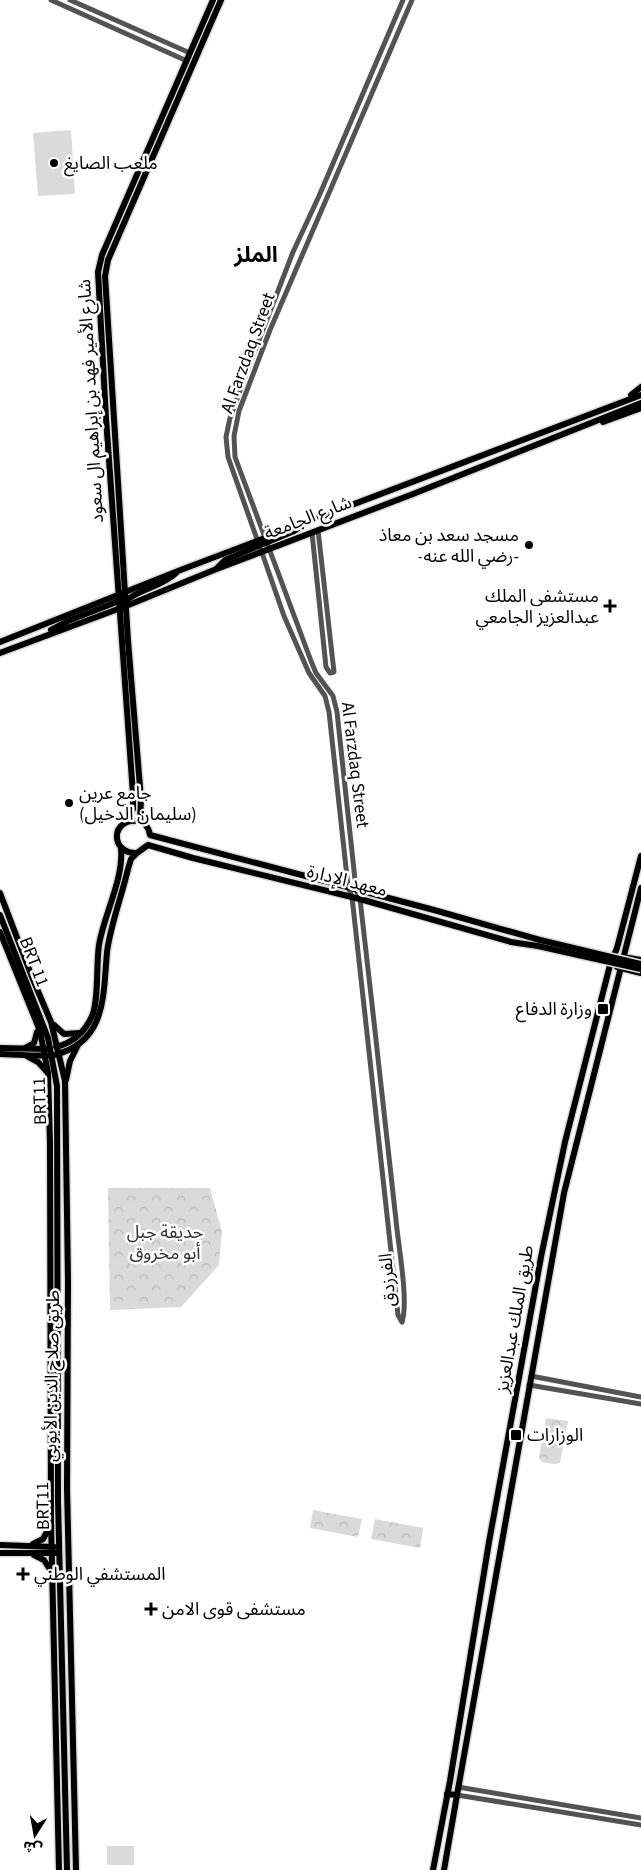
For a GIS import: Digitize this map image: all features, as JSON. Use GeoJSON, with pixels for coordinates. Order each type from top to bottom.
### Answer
{"type":"FeatureCollection","features":[{"type":"Feature","properties":{"kind":"main road","name":"شارع الأمير فهد بن إبراهيم ال سعود"},"geometry":{"type":"LineString","coordinates":[[140,821],[141,799],[106,418],[98,272],[102,255],[213,0]]}},
{"type":"Feature","properties":{"kind":"main road","name":"شارع الأمير فهد بن إبراهيم ال سعود"},"geometry":{"type":"LineString","coordinates":[[121,848],[117,841],[117,832],[127,821],[133,809],[133,794],[105,276],[108,260],[221,0]]}},
{"type":"Feature","properties":{"kind":"main road"},"geometry":{"type":"LineString","coordinates":[[616,404],[641,387]]}},
{"type":"Feature","properties":{"kind":"main road"},"geometry":{"type":"LineString","coordinates":[[630,395],[641,391]]}},
{"type":"Feature","properties":{"kind":"main road"},"geometry":{"type":"LineString","coordinates":[[616,404],[641,395]]}},
{"type":"Feature","properties":{"kind":"main road","name":"شارع الجامعة"},"geometry":{"type":"LineString","coordinates":[[122,600],[178,571],[315,531],[641,403]]}},
{"type":"Feature","properties":{"kind":"main road","name":"شارع الجامعة"},"geometry":{"type":"LineString","coordinates":[[0,642],[216,569],[306,522],[616,404]]}},
{"type":"Feature","properties":{"kind":"main road"},"geometry":{"type":"LineString","coordinates":[[561,435],[641,408]]}},
{"type":"Feature","properties":{"kind":"main road"},"geometry":{"type":"LineString","coordinates":[[0,653],[42,637],[63,623],[122,600]]}},
{"type":"Feature","properties":{"kind":"main road"},"geometry":{"type":"LineString","coordinates":[[127,821],[140,821]]}},
{"type":"Feature","properties":{"kind":"main road","name":"معهد الإدارة"},"geometry":{"type":"LineString","coordinates":[[140,821],[147,827],[150,835],[348,886],[496,928],[539,943]]}},
{"type":"Feature","properties":{"kind":"main road","name":"معهد الإدارة"},"geometry":{"type":"LineString","coordinates":[[137,853],[148,846],[360,899],[512,942],[539,943]]}},
{"type":"Feature","properties":{"kind":"main road"},"geometry":{"type":"LineString","coordinates":[[121,848],[127,852],[137,853]]}},
{"type":"Feature","properties":{"kind":"main road"},"geometry":{"type":"LineString","coordinates":[[65,1081],[72,1056],[94,1012],[99,943],[120,867],[121,848]]}},
{"type":"Feature","properties":{"kind":"main road"},"geometry":{"type":"LineString","coordinates":[[0,1054],[51,1051],[92,1030],[100,1013],[109,944],[128,869],[131,859],[137,853]]}},
{"type":"Feature","properties":{"kind":"main road","name":"طريق الملك عبدالعزيز"},"geometry":{"type":"LineString","coordinates":[[433,1870],[489,1542],[541,1257],[565,1142],[610,965],[615,954],[641,856]]}},
{"type":"Feature","properties":{"kind":"main road","name":"طريق الملك عبدالعزيز"},"geometry":{"type":"LineString","coordinates":[[444,1870],[564,1193],[641,888]]}},
{"type":"Feature","properties":{"kind":"main road","name":"طريق صلاح الدين الأيوبي"},"geometry":{"type":"LineString","coordinates":[[0,893],[51,1022],[51,1051],[48,1073],[50,1143],[51,1524],[55,1550],[52,1574],[58,1870]]}},
{"type":"Feature","properties":{"kind":"main road","name":"BRT 11"},"geometry":{"type":"LineString","coordinates":[[0,915],[39,1022]]}},
{"type":"Feature","properties":{"kind":"main road"},"geometry":{"type":"LineString","coordinates":[[496,928],[505,928],[597,953],[615,954],[641,961]]}},
{"type":"Feature","properties":{"kind":"main road","name":"طريق صلاح الدين الأيوبي"},"geometry":{"type":"LineString","coordinates":[[0,932],[65,1081],[68,1281],[66,1427],[76,1870]]}},
{"type":"Feature","properties":{"kind":"main road"},"geometry":{"type":"LineString","coordinates":[[512,942],[640,971]]}},
{"type":"Feature","properties":{"kind":"main road"},"geometry":{"type":"LineString","coordinates":[[539,943],[641,961]]}},
{"type":"Feature","properties":{"kind":"main road"},"geometry":{"type":"LineString","coordinates":[[539,943],[640,971]]}},
{"type":"Feature","properties":{"kind":"main road"},"geometry":{"type":"LineString","coordinates":[[596,962],[597,953]]}},
{"type":"Feature","properties":{"kind":"main road"},"geometry":{"type":"LineString","coordinates":[[640,971],[638,965],[641,961]]}},
{"type":"Feature","properties":{"kind":"main road"},"geometry":{"type":"LineString","coordinates":[[23,1052],[34,1043],[39,1022]]}},
{"type":"Feature","properties":{"kind":"main road"},"geometry":{"type":"LineString","coordinates":[[51,1022],[59,1032],[81,1036]]}},
{"type":"Feature","properties":{"kind":"main road"},"geometry":{"type":"LineString","coordinates":[[0,1048],[23,1052],[48,1073]]}},
{"type":"Feature","properties":{"kind":"main road","name":"BRT11"},"geometry":{"type":"LineString","coordinates":[[51,1051],[57,1086],[55,1550],[67,1870]]}},
{"type":"Feature","properties":{"kind":"main road"},"geometry":{"type":"LineString","coordinates":[[28,1545],[42,1541],[51,1524]]}},
{"type":"Feature","properties":{"kind":"main road"},"geometry":{"type":"LineString","coordinates":[[0,1545],[28,1545],[55,1550]]}},
{"type":"Feature","properties":{"kind":"main road"},"geometry":{"type":"LineString","coordinates":[[0,1553],[68,1550]]}},
{"type":"Feature","properties":{"kind":"main road"},"geometry":{"type":"LineString","coordinates":[[28,1553],[44,1560],[52,1574]]}},
{"type":"Feature","properties":{"kind":"main road"},"geometry":{"type":"LineString","coordinates":[[447,1796],[457,1794]]}},
{"type":"Feature","properties":{"kind":"street"},"geometry":{"type":"LineString","coordinates":[[51,0],[187,61]]}},
{"type":"Feature","properties":{"kind":"street"},"geometry":{"type":"LineString","coordinates":[[70,0],[190,53]]}},
{"type":"Feature","properties":{"kind":"street","name":"Al Farzdaq Street"},"geometry":{"type":"LineString","coordinates":[[360,899],[356,889],[341,742],[333,696],[316,673],[263,545],[228,457],[226,437],[230,418],[293,252],[403,0]]}},
{"type":"Feature","properties":{"kind":"street","name":"Al Farzdaq Street"},"geometry":{"type":"LineString","coordinates":[[352,897],[348,886],[325,696],[309,673],[284,616],[235,457],[234,436],[239,411],[291,279],[379,80],[412,0]]}},
{"type":"Feature","properties":{"kind":"street"},"geometry":{"type":"LineString","coordinates":[[315,531],[330,637],[334,672],[332,673],[326,667],[315,531]]}},
{"type":"Feature","properties":{"kind":"street"},"geometry":{"type":"LineString","coordinates":[[323,638],[330,637]]}},
{"type":"Feature","properties":{"kind":"street","name":"الفرزدق"},"geometry":{"type":"LineString","coordinates":[[352,897],[398,1315],[402,1322],[404,1315],[403,1284],[360,899]]}},
{"type":"Feature","properties":{"kind":"street"},"geometry":{"type":"LineString","coordinates":[[531,1376],[641,1398]]}},
{"type":"Feature","properties":{"kind":"street"},"geometry":{"type":"LineString","coordinates":[[549,1388],[550,1380]]}},
{"type":"Feature","properties":{"kind":"street"},"geometry":{"type":"LineString","coordinates":[[530,1385],[641,1404]]}},
{"type":"Feature","properties":{"kind":"street"},"geometry":{"type":"LineString","coordinates":[[457,1794],[526,1799],[641,1818]]}},
{"type":"Feature","properties":{"kind":"street"},"geometry":{"type":"LineString","coordinates":[[457,1794],[641,1826]]}},
{"type":"Feature","properties":{"kind":"street"},"geometry":{"type":"LineString","coordinates":[[525,1806],[526,1799]]}},
{"type":"Feature","properties":{"kind":"street"},"geometry":{"type":"LineString","coordinates":[[568,1813],[570,1806]]}},
{"type":"Feature","properties":{"kind":"green space","name":"ملعب الصايغ"},"geometry":{"type":"Polygon","coordinates":[[[71,130],[75,194],[38,196],[33,133],[71,130]]]}},
{"type":"Feature","properties":{"kind":"green space","name":"حديقة جبل أبو مخروق"},"geometry":{"type":"Polygon","coordinates":[[[108,1188],[210,1188],[222,1232],[219,1265],[181,1307],[110,1310],[108,1188]]]}},
{"type":"Feature","properties":{"kind":"green space"},"geometry":{"type":"Polygon","coordinates":[[[546,1418],[568,1421],[560,1463],[542,1462],[539,1457],[546,1418]]]}},
{"type":"Feature","properties":{"kind":"green space"},"geometry":{"type":"Polygon","coordinates":[[[313,1510],[362,1519],[358,1537],[310,1528],[313,1510]]]}},
{"type":"Feature","properties":{"kind":"green space"},"geometry":{"type":"Polygon","coordinates":[[[375,1519],[423,1528],[420,1548],[371,1539],[375,1519]]]}},
{"type":"Feature","properties":{"kind":"green space"},"geometry":{"type":"Polygon","coordinates":[[[107,1846],[134,1846],[134,1865],[107,1865],[107,1846]]]}},
{"type":"Feature","properties":{"kind":"place","name":"ملعب الصايغ"},"geometry":{"type":"Point","coordinates":[54,163]}},
{"type":"Feature","properties":{"kind":"place","name":"مسجد سعد بن معاذ -رضي الله عنه-"},"geometry":{"type":"Point","coordinates":[529,545]}},
{"type":"Feature","properties":{"kind":"place","name":"مستشفى الملك عبدالعزيز الجامعي"},"geometry":{"type":"Point","coordinates":[610,606]}},
{"type":"Feature","properties":{"kind":"place","name":"جامع عرين (سليمان الدخيل)"},"geometry":{"type":"Point","coordinates":[69,803]}},
{"type":"Feature","properties":{"kind":"place","name":"وزارة الدفاع"},"geometry":{"type":"Point","coordinates":[603,1009]}},
{"type":"Feature","properties":{"kind":"place","name":"الوزارات"},"geometry":{"type":"Point","coordinates":[516,1435]}},
{"type":"Feature","properties":{"kind":"place","name":"المستشفي الوطني"},"geometry":{"type":"Point","coordinates":[23,1574]}},
{"type":"Feature","properties":{"kind":"place","name":"مستشفى قوى الامن"},"geometry":{"type":"Point","coordinates":[151,1609]}},
{"type":"Feature","properties":{"kind":"district","name":"الملز"},"geometry":{"type":"Point","coordinates":[256,255]}}]}
